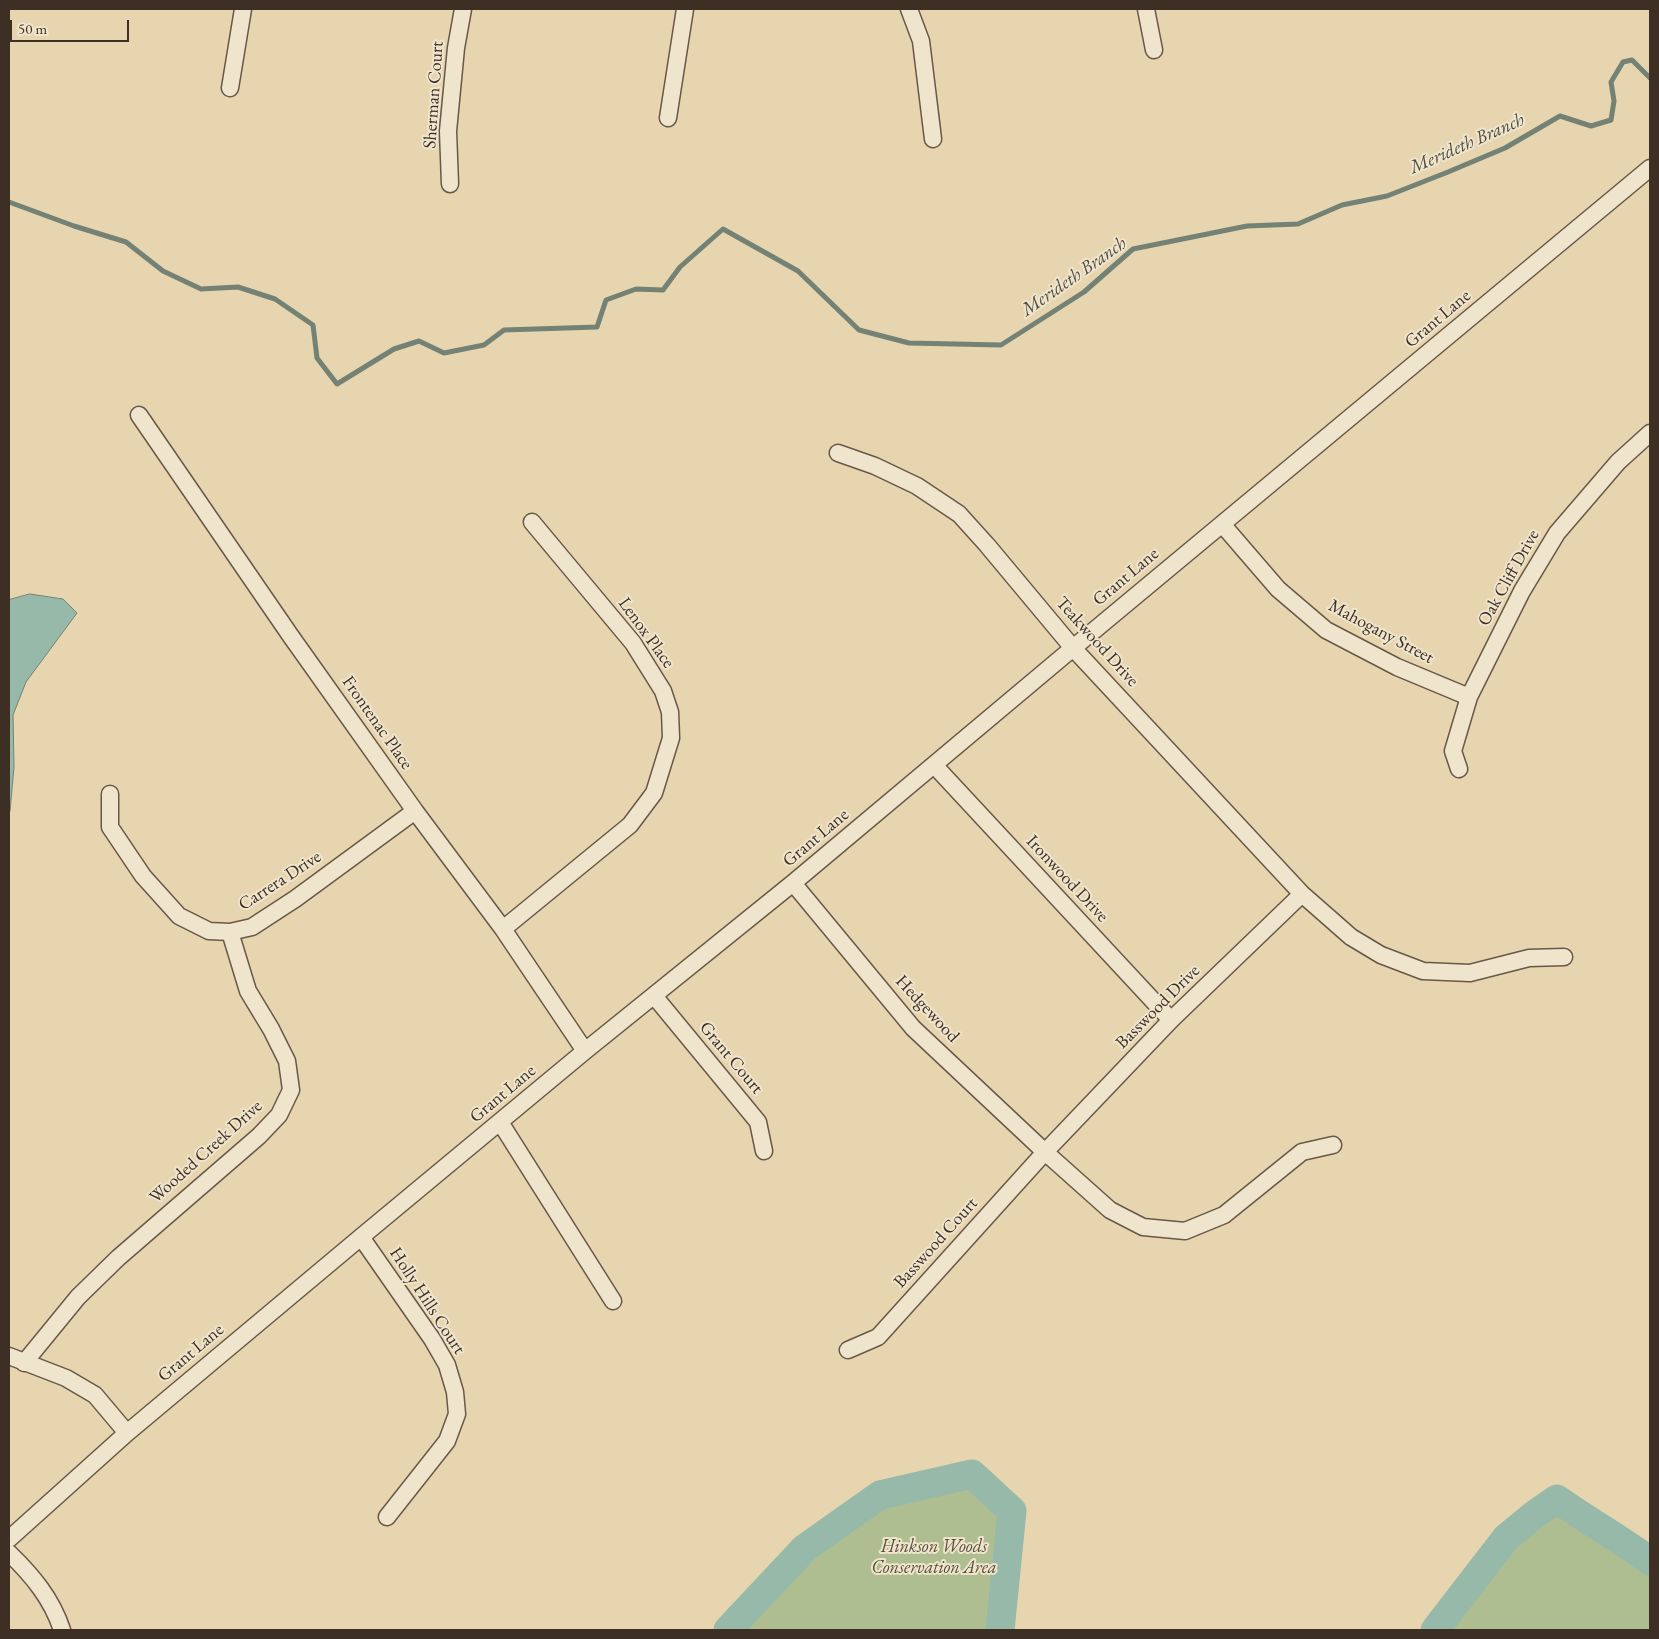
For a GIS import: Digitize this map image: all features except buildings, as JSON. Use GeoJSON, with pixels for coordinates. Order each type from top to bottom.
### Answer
{"type":"FeatureCollection","features":[{"type":"Feature","properties":{"kind":"street"},"geometry":{"type":"LineString","coordinates":[[230,88],[243,9]]}},
{"type":"Feature","properties":{"kind":"street","name":"Sherman Court"},"geometry":{"type":"LineString","coordinates":[[450,184],[448,130],[456,48],[463,9]]}},
{"type":"Feature","properties":{"kind":"street"},"geometry":{"type":"LineString","coordinates":[[668,118],[685,9]]}},
{"type":"Feature","properties":{"kind":"street"},"geometry":{"type":"LineString","coordinates":[[909,9],[921,40],[933,139]]}},
{"type":"Feature","properties":{"kind":"street"},"geometry":{"type":"LineString","coordinates":[[1146,9],[1154,50]]}},
{"type":"Feature","properties":{"kind":"street","name":"Grant Lane"},"geometry":{"type":"LineString","coordinates":[[9,1539],[127,1433],[361,1237],[585,1051],[793,883],[1650,168]]}},
{"type":"Feature","properties":{"kind":"street","name":"Frontenac Place"},"geometry":{"type":"LineString","coordinates":[[140,415],[290,634],[415,811],[503,928],[585,1051]]}},
{"type":"Feature","properties":{"kind":"street","name":"Oak Cliff Drive"},"geometry":{"type":"LineString","coordinates":[[1459,769],[1452,751],[1469,696],[1522,591],[1557,533],[1618,462],[1650,433]]}},
{"type":"Feature","properties":{"kind":"street","name":"Teakwood Drive"},"geometry":{"type":"LineString","coordinates":[[838,453],[875,466],[917,486],[959,514],[994,552],[1073,648],[1302,894],[1351,937],[1381,955],[1423,971],[1470,972],[1529,958],[1564,957]]}},
{"type":"Feature","properties":{"kind":"street","name":"Lenox Place"},"geometry":{"type":"LineString","coordinates":[[503,928],[630,825],[654,793],[672,738],[670,712],[662,691],[633,643],[532,522]]}},
{"type":"Feature","properties":{"kind":"street","name":"Mahogany Street"},"geometry":{"type":"LineString","coordinates":[[1222,524],[1278,589],[1326,630],[1396,667],[1469,696]]}},
{"type":"Feature","properties":{"kind":"street","name":"Ironwood Drive"},"geometry":{"type":"LineString","coordinates":[[934,765],[1172,1020]]}},
{"type":"Feature","properties":{"kind":"street","name":"Carrera Drive"},"geometry":{"type":"LineString","coordinates":[[110,794],[110,827],[142,876],[179,916],[209,931],[230,932],[252,927],[288,904],[415,811]]}},
{"type":"Feature","properties":{"kind":"street","name":"Hedgewood"},"geometry":{"type":"LineString","coordinates":[[793,883],[913,1028],[1045,1152],[1110,1210],[1143,1227],[1185,1231],[1224,1215],[1302,1152],[1333,1145]]}},
{"type":"Feature","properties":{"kind":"street","name":"Basswood Drive"},"geometry":{"type":"LineString","coordinates":[[1045,1152],[1172,1020],[1302,894]]}},
{"type":"Feature","properties":{"kind":"street","name":"Wooded Creek Drive"},"geometry":{"type":"LineString","coordinates":[[24,1362],[78,1297],[118,1258],[259,1136],[278,1115],[291,1090],[288,1061],[248,991],[230,932]]}},
{"type":"Feature","properties":{"kind":"street","name":"Grant Court"},"geometry":{"type":"LineString","coordinates":[[654,997],[758,1122],[764,1151]]}},
{"type":"Feature","properties":{"kind":"street"},"geometry":{"type":"LineString","coordinates":[[500,1122],[613,1301]]}},
{"type":"Feature","properties":{"kind":"street","name":"Basswood Court"},"geometry":{"type":"LineString","coordinates":[[848,1350],[878,1337],[1045,1152]]}},
{"type":"Feature","properties":{"kind":"street","name":"Holly Hills Court"},"geometry":{"type":"LineString","coordinates":[[361,1237],[432,1339],[447,1365],[455,1392],[457,1414],[447,1441],[387,1517]]}},
{"type":"Feature","properties":{"kind":"street"},"geometry":{"type":"LineString","coordinates":[[9,1356],[66,1378],[95,1395],[127,1433]]}},
{"type":"Feature","properties":{"kind":"street"},"geometry":{"type":"LineString","coordinates":[[9,1553],[30,1574],[51,1604],[62,1630]]}},
{"type":"Feature","properties":{"kind":"green space","name":"Hinkson Woods Conservation Area"},"geometry":{"type":"Polygon","coordinates":[[[972,1474],[1012,1511],[1000,1630],[728,1630],[805,1548],[880,1495],[972,1474]]]}},
{"type":"Feature","properties":{"kind":"green space"},"geometry":{"type":"Polygon","coordinates":[[[1557,1499],[1650,1561],[1650,1630],[1435,1630],[1506,1538],[1557,1499]]]}},
{"type":"Feature","properties":{"kind":"shaded area"},"geometry":{"type":"Polygon","coordinates":[[[30,594],[63,599],[77,613],[26,682],[13,715],[14,767],[9,813],[9,600],[30,594]]]}},
{"type":"Feature","properties":{"kind":"waterway","name":"Merideth Branch"},"geometry":{"type":"LineString","coordinates":[[9,202],[74,226],[126,242],[163,271],[201,289],[238,287],[275,299],[313,325],[317,358],[337,384],[394,349],[419,341],[444,353],[484,345],[504,330],[597,327],[606,300],[636,289],[663,290],[680,267],[723,229],[798,271],[859,330],[909,343],[1001,345],[1084,292],[1133,249],[1247,226],[1298,224],[1342,205],[1387,196],[1505,148],[1560,116],[1591,126],[1611,120],[1614,101],[1611,82],[1623,62],[1632,60],[1650,78]]}},
{"type":"Feature","properties":{"kind":"waterway"},"geometry":{"type":"LineString","coordinates":[[728,1630],[805,1548],[880,1495],[972,1474],[1012,1511],[1000,1630]]}},
{"type":"Feature","properties":{"kind":"waterway"},"geometry":{"type":"LineString","coordinates":[[1435,1630],[1506,1538],[1557,1499],[1650,1561]]}}]}
